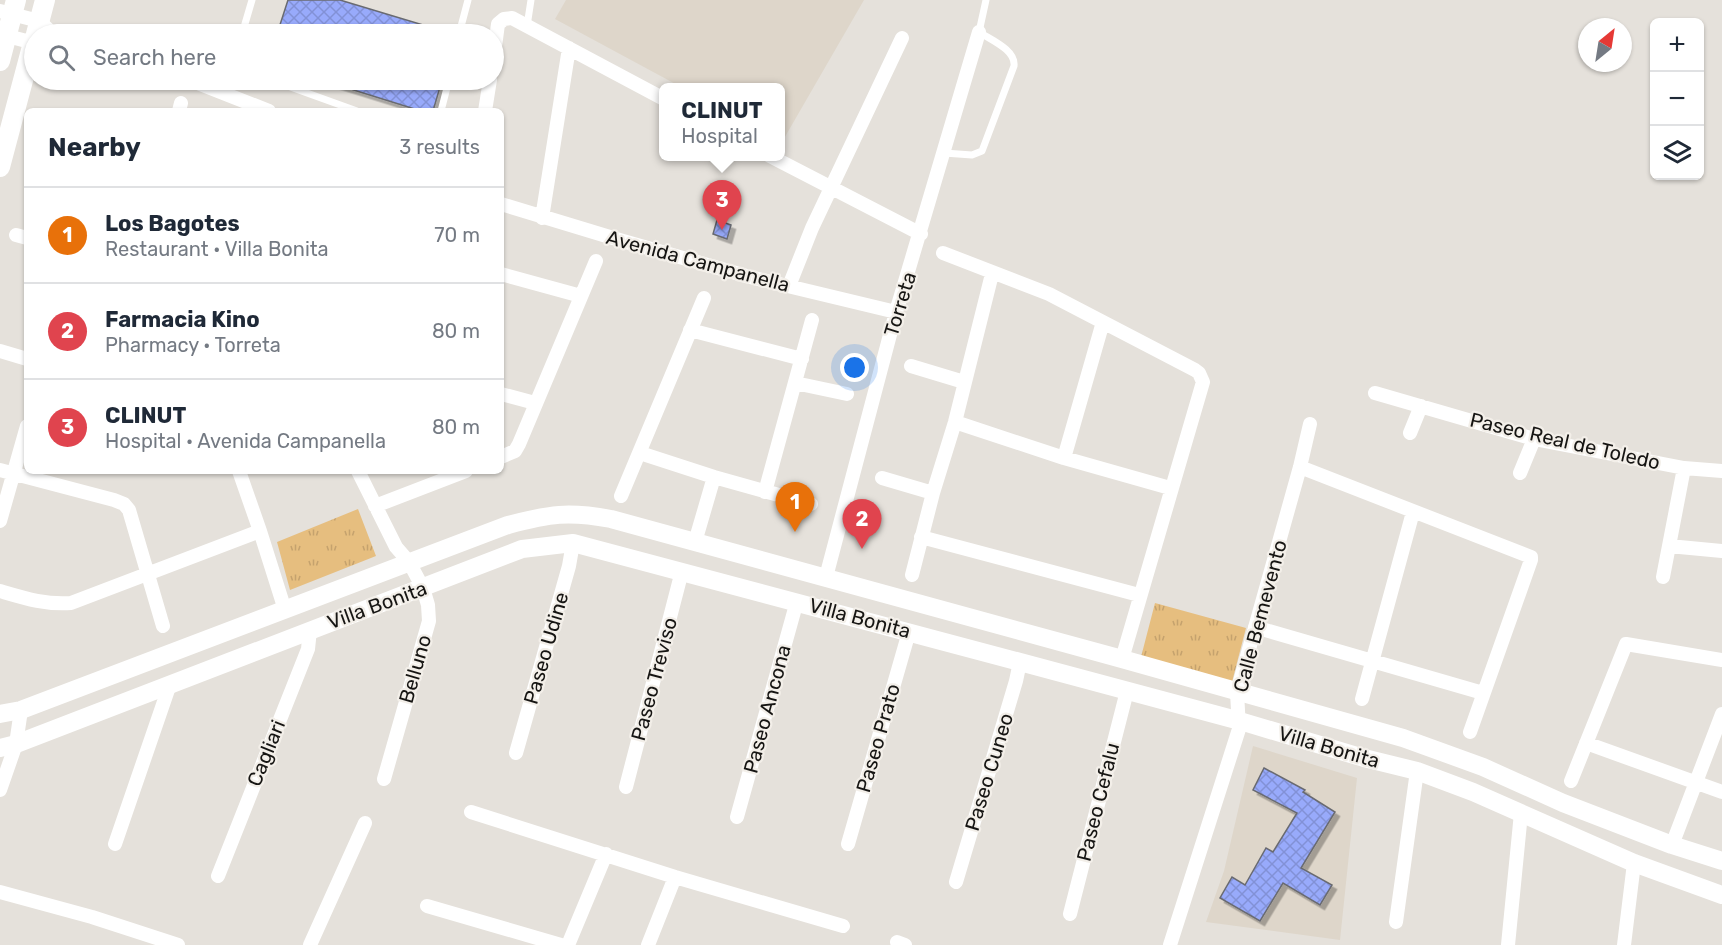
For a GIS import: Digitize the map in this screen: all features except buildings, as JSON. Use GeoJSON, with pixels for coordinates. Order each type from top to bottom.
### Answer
{"type":"FeatureCollection","features":[{"type":"Feature","properties":{"kind":"main road"},"geometry":{"type":"LineString","coordinates":[[40,24],[45,0]]}},
{"type":"Feature","properties":{"kind":"main road"},"geometry":{"type":"LineString","coordinates":[[0,61],[3,35],[10,9]]}},
{"type":"Feature","properties":{"kind":"main road"},"geometry":{"type":"LineString","coordinates":[[0,167],[24,84]]}},
{"type":"Feature","properties":{"kind":"street"},"geometry":{"type":"LineString","coordinates":[[10,9],[26,24]]}},
{"type":"Feature","properties":{"kind":"street"},"geometry":{"type":"LineString","coordinates":[[498,24],[504,18],[512,18],[659,97]]}},
{"type":"Feature","properties":{"kind":"street","name":"Torreta"},"geometry":{"type":"LineString","coordinates":[[826,577],[896,312],[921,234],[979,32]]}},
{"type":"Feature","properties":{"kind":"street"},"geometry":{"type":"LineString","coordinates":[[3,35],[24,36]]}},
{"type":"Feature","properties":{"kind":"street"},"geometry":{"type":"LineString","coordinates":[[789,286],[812,228],[902,38]]}},
{"type":"Feature","properties":{"kind":"street"},"geometry":{"type":"LineString","coordinates":[[542,218],[568,48]]}},
{"type":"Feature","properties":{"kind":"street"},"geometry":{"type":"LineString","coordinates":[[232,90],[264,108]]}},
{"type":"Feature","properties":{"kind":"street"},"geometry":{"type":"LineString","coordinates":[[485,108],[488,90]]}},
{"type":"Feature","properties":{"kind":"street"},"geometry":{"type":"LineString","coordinates":[[779,161],[921,234]]}},
{"type":"Feature","properties":{"kind":"street","name":"Avenida Campanella"},"geometry":{"type":"LineString","coordinates":[[504,205],[739,274],[896,312]]}},
{"type":"Feature","properties":{"kind":"street"},"geometry":{"type":"LineString","coordinates":[[943,253],[992,274],[1049,294],[1195,370],[1202,377],[1203,382],[1170,488],[1122,658]]}},
{"type":"Feature","properties":{"kind":"street"},"geometry":{"type":"LineString","coordinates":[[504,456],[512,453],[518,447],[596,261]]}},
{"type":"Feature","properties":{"kind":"street"},"geometry":{"type":"LineString","coordinates":[[912,575],[933,493],[955,423],[992,274]]}},
{"type":"Feature","properties":{"kind":"street"},"geometry":{"type":"LineString","coordinates":[[504,275],[581,296]]}},
{"type":"Feature","properties":{"kind":"street"},"geometry":{"type":"LineString","coordinates":[[621,496],[704,298]]}},
{"type":"Feature","properties":{"kind":"street"},"geometry":{"type":"LineString","coordinates":[[765,492],[812,320]]}},
{"type":"Feature","properties":{"kind":"street"},"geometry":{"type":"LineString","coordinates":[[1064,458],[1103,322]]}},
{"type":"Feature","properties":{"kind":"street"},"geometry":{"type":"LineString","coordinates":[[690,330],[802,359]]}},
{"type":"Feature","properties":{"kind":"street"},"geometry":{"type":"LineString","coordinates":[[0,351],[24,358]]}},
{"type":"Feature","properties":{"kind":"street"},"geometry":{"type":"LineString","coordinates":[[911,366],[964,382]]}},
{"type":"Feature","properties":{"kind":"street"},"geometry":{"type":"LineString","coordinates":[[795,382],[847,394]]}},
{"type":"Feature","properties":{"kind":"street","name":"Paseo Real de Toledo"},"geometry":{"type":"LineString","coordinates":[[1375,393],[1534,438],[1684,468],[1722,471]]}},
{"type":"Feature","properties":{"kind":"street"},"geometry":{"type":"LineString","coordinates":[[504,395],[535,404]]}},
{"type":"Feature","properties":{"kind":"street"},"geometry":{"type":"LineString","coordinates":[[1410,433],[1421,406]]}},
{"type":"Feature","properties":{"kind":"street"},"geometry":{"type":"LineString","coordinates":[[955,423],[1064,458],[1170,488]]}},
{"type":"Feature","properties":{"kind":"street","name":"Calle Bemevento"},"geometry":{"type":"LineString","coordinates":[[1170,945],[1239,729],[1236,692],[1300,467],[1310,424]]}},
{"type":"Feature","properties":{"kind":"street"},"geometry":{"type":"LineString","coordinates":[[0,521],[24,437]]}},
{"type":"Feature","properties":{"kind":"street"},"geometry":{"type":"LineString","coordinates":[[1520,473],[1534,438]]}},
{"type":"Feature","properties":{"kind":"street"},"geometry":{"type":"LineString","coordinates":[[640,453],[714,477],[811,504]]}},
{"type":"Feature","properties":{"kind":"street"},"geometry":{"type":"LineString","coordinates":[[1300,467],[1532,558],[1470,732]]}},
{"type":"Feature","properties":{"kind":"street"},"geometry":{"type":"LineString","coordinates":[[1664,577],[1684,468]]}},
{"type":"Feature","properties":{"kind":"street"},"geometry":{"type":"LineString","coordinates":[[0,470],[124,504],[129,510],[163,626]]}},
{"type":"Feature","properties":{"kind":"street"},"geometry":{"type":"LineString","coordinates":[[240,474],[285,610]]}},
{"type":"Feature","properties":{"kind":"street","name":"Belluno"},"geometry":{"type":"LineString","coordinates":[[359,474],[396,547],[409,562],[423,588],[428,605],[429,621],[384,779]]}},
{"type":"Feature","properties":{"kind":"street"},"geometry":{"type":"LineString","coordinates":[[375,506],[458,474]]}},
{"type":"Feature","properties":{"kind":"street"},"geometry":{"type":"LineString","coordinates":[[695,542],[714,477]]}},
{"type":"Feature","properties":{"kind":"street"},"geometry":{"type":"LineString","coordinates":[[882,478],[933,493]]}},
{"type":"Feature","properties":{"kind":"street"},"geometry":{"type":"LineString","coordinates":[[1362,699],[1413,512]]}},
{"type":"Feature","properties":{"kind":"street","name":"Villa Bonita"},"geometry":{"type":"LineString","coordinates":[[0,714],[21,710],[508,525],[546,515],[584,514],[611,519],[826,577],[1403,738],[1460,758],[1563,803],[1675,839],[1722,861]]}},
{"type":"Feature","properties":{"kind":"street"},"geometry":{"type":"LineString","coordinates":[[0,591],[38,602],[71,603],[260,531]]}},
{"type":"Feature","properties":{"kind":"street"},"geometry":{"type":"LineString","coordinates":[[921,537],[1139,595]]}},
{"type":"Feature","properties":{"kind":"street","name":"Villa Bonita"},"geometry":{"type":"LineString","coordinates":[[8,746],[169,687],[522,549],[573,543],[797,601],[1240,722],[1364,759],[1417,771],[1454,784],[1634,863],[1722,895]]}},
{"type":"Feature","properties":{"kind":"street","name":"Paseo Udine"},"geometry":{"type":"LineString","coordinates":[[516,753],[569,566],[573,543]]}},
{"type":"Feature","properties":{"kind":"street"},"geometry":{"type":"LineString","coordinates":[[1669,546],[1722,551]]}},
{"type":"Feature","properties":{"kind":"street","name":"Paseo Treviso"},"geometry":{"type":"LineString","coordinates":[[626,787],[682,571]]}},
{"type":"Feature","properties":{"kind":"street","name":"Paseo Ancona"},"geometry":{"type":"LineString","coordinates":[[737,817],[797,601]]}},
{"type":"Feature","properties":{"kind":"street"},"geometry":{"type":"LineString","coordinates":[[1255,627],[1483,693]]}},
{"type":"Feature","properties":{"kind":"street","name":"Cagliari"},"geometry":{"type":"LineString","coordinates":[[218,876],[308,648],[310,630]]}},
{"type":"Feature","properties":{"kind":"street","name":"Paseo Prato"},"geometry":{"type":"LineString","coordinates":[[848,844],[909,632]]}},
{"type":"Feature","properties":{"kind":"street"},"geometry":{"type":"LineString","coordinates":[[1571,781],[1626,644],[1722,660]]}},
{"type":"Feature","properties":{"kind":"street","name":"Paseo Cuneo"},"geometry":{"type":"LineString","coordinates":[[956,882],[1020,662]]}},
{"type":"Feature","properties":{"kind":"street"},"geometry":{"type":"LineString","coordinates":[[115,844],[169,687]]}},
{"type":"Feature","properties":{"kind":"street","name":"Paseo Cefalu"},"geometry":{"type":"LineString","coordinates":[[1070,914],[1127,691]]}},
{"type":"Feature","properties":{"kind":"street"},"geometry":{"type":"LineString","coordinates":[[0,790],[8,746],[21,710]]}},
{"type":"Feature","properties":{"kind":"street"},"geometry":{"type":"LineString","coordinates":[[1675,839],[1722,714]]}},
{"type":"Feature","properties":{"kind":"street"},"geometry":{"type":"LineString","coordinates":[[1586,743],[1722,792]]}},
{"type":"Feature","properties":{"kind":"street"},"geometry":{"type":"LineString","coordinates":[[1396,922],[1417,771]]}},
{"type":"Feature","properties":{"kind":"street"},"geometry":{"type":"LineString","coordinates":[[471,812],[675,877],[843,926]]}},
{"type":"Feature","properties":{"kind":"street"},"geometry":{"type":"LineString","coordinates":[[1508,945],[1521,813]]}},
{"type":"Feature","properties":{"kind":"street"},"geometry":{"type":"LineString","coordinates":[[310,945],[365,823]]}},
{"type":"Feature","properties":{"kind":"street"},"geometry":{"type":"LineString","coordinates":[[568,945],[606,854]]}},
{"type":"Feature","properties":{"kind":"street"},"geometry":{"type":"LineString","coordinates":[[1624,945],[1634,863]]}},
{"type":"Feature","properties":{"kind":"street"},"geometry":{"type":"LineString","coordinates":[[648,945],[675,877]]}},
{"type":"Feature","properties":{"kind":"street"},"geometry":{"type":"LineString","coordinates":[[0,892],[92,917],[178,945]]}},
{"type":"Feature","properties":{"kind":"street"},"geometry":{"type":"LineString","coordinates":[[427,906],[561,945]]}},
{"type":"Feature","properties":{"kind":"lane"},"geometry":{"type":"LineString","coordinates":[[245,24],[252,0]]}},
{"type":"Feature","properties":{"kind":"lane"},"geometry":{"type":"LineString","coordinates":[[462,24],[468,0]]}},
{"type":"Feature","properties":{"kind":"lane"},"geometry":{"type":"LineString","coordinates":[[527,26],[531,0]]}},
{"type":"Feature","properties":{"kind":"lane"},"geometry":{"type":"LineString","coordinates":[[944,153],[972,155],[982,151],[1014,66],[1014,59],[1010,54],[979,32],[986,0]]}},
{"type":"Feature","properties":{"kind":"lane"},"geometry":{"type":"LineString","coordinates":[[299,90],[349,108]]}},
{"type":"Feature","properties":{"kind":"lane"},"geometry":{"type":"LineString","coordinates":[[442,108],[446,90]]}},
{"type":"Feature","properties":{"kind":"shaded area"},"geometry":{"type":"Polygon","coordinates":[[[566,0],[864,0],[785,137],[785,83],[674,83],[555,19],[566,0]]]}},
{"type":"Feature","properties":{"kind":"shaded area"},"geometry":{"type":"Polygon","coordinates":[[[1253,746],[1357,778],[1340,940],[1206,922],[1224,871],[1253,746]]]}},
{"type":"Feature","properties":{"kind":"green space"},"geometry":{"type":"Polygon","coordinates":[[[358,509],[376,556],[290,590],[277,542],[358,509]]]}},
{"type":"Feature","properties":{"kind":"green space"},"geometry":{"type":"Polygon","coordinates":[[[1155,603],[1246,628],[1232,682],[1141,657],[1155,603]]]}},
{"type":"Feature","properties":{"kind":"place","name":"CLINUT"},"geometry":{"type":"Point","coordinates":[722,230]}},
{"type":"Feature","properties":{"kind":"place","name":"Los Bagotes"},"geometry":{"type":"Point","coordinates":[795,532]}},
{"type":"Feature","properties":{"kind":"place","name":"Farmacia Kino"},"geometry":{"type":"Point","coordinates":[862,549]}}]}
